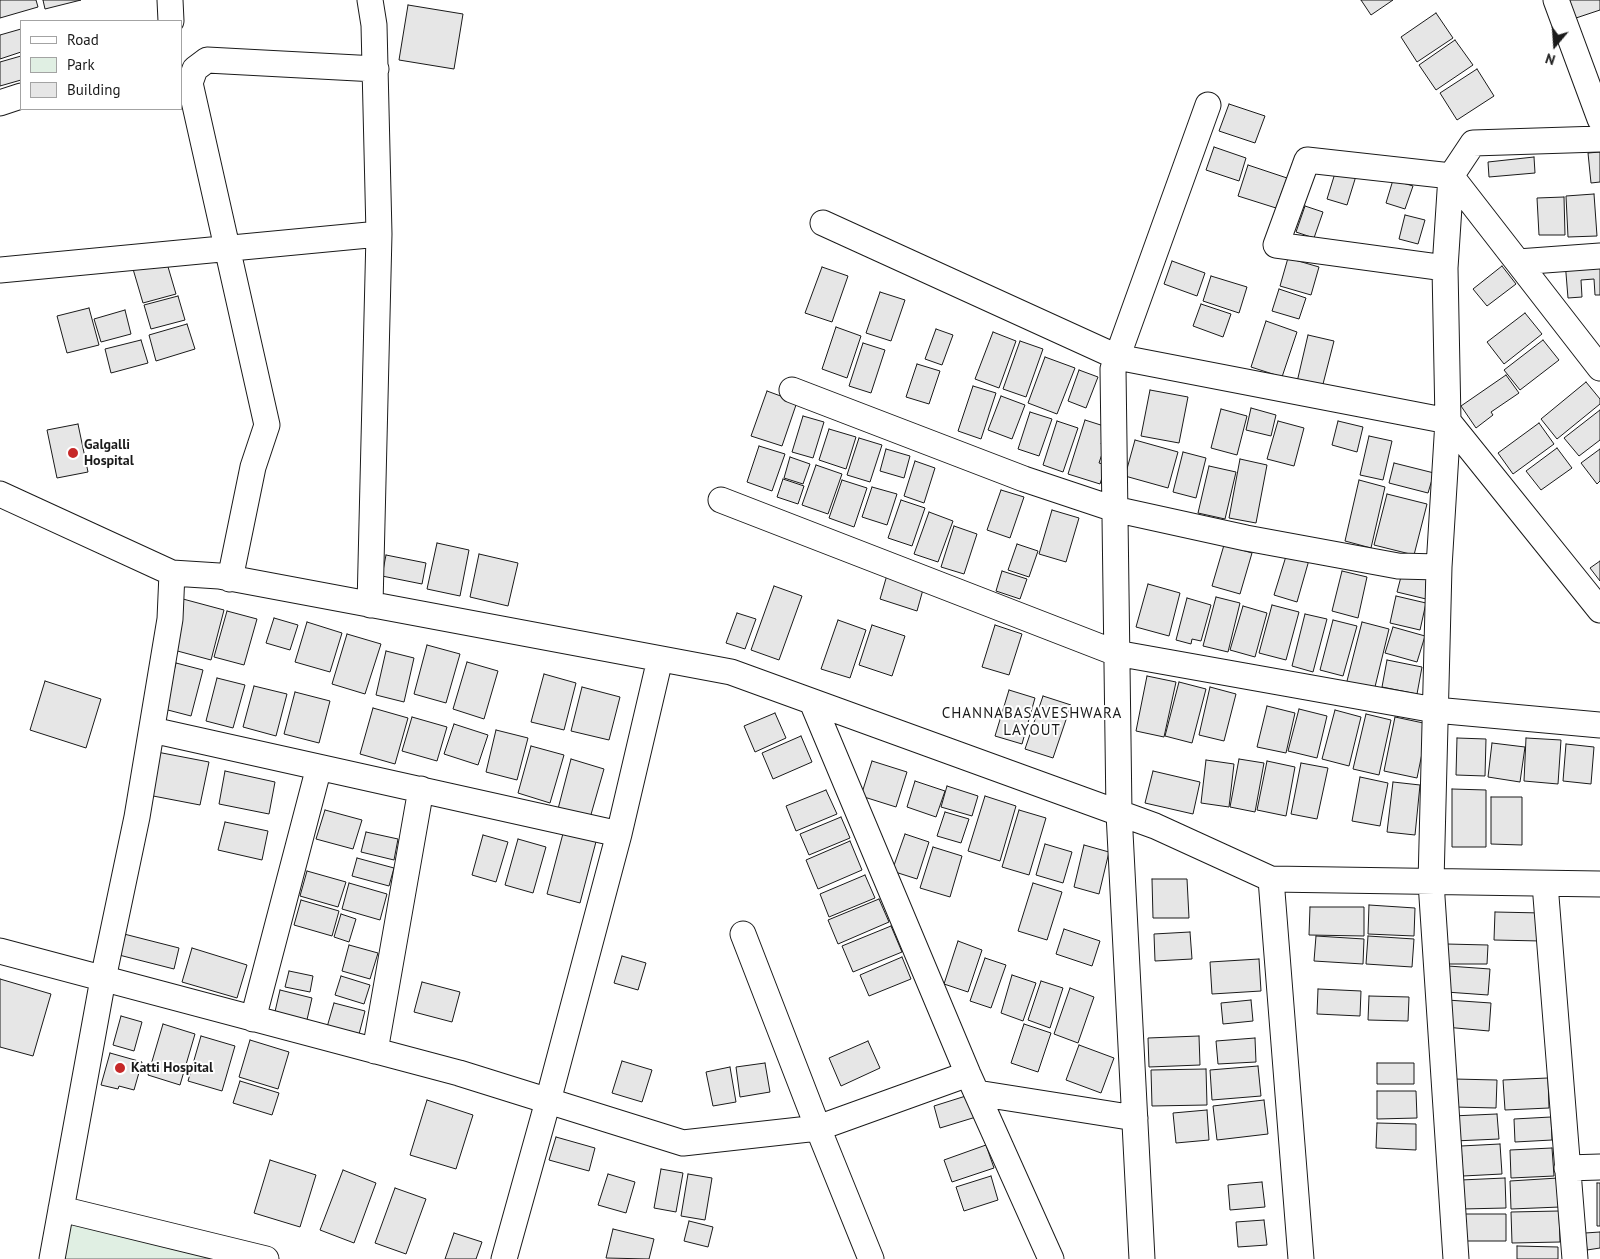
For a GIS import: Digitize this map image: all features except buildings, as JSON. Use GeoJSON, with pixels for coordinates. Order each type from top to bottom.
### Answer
{"type":"FeatureCollection","features":[{"type":"Feature","properties":{"kind":"street"},"geometry":{"type":"LineString","coordinates":[[170,0],[170,20]]}},
{"type":"Feature","properties":{"kind":"street"},"geometry":{"type":"LineString","coordinates":[[370,0],[374,25],[376,69],[380,234],[370,605]]}},
{"type":"Feature","properties":{"kind":"street"},"geometry":{"type":"LineString","coordinates":[[1556,0],[1600,119]]}},
{"type":"Feature","properties":{"kind":"street"},"geometry":{"type":"LineString","coordinates":[[182,60],[376,69]]}},
{"type":"Feature","properties":{"kind":"street"},"geometry":{"type":"LineString","coordinates":[[207,60],[195,69],[190,83],[229,248],[267,425],[253,468],[230,579]]}},
{"type":"Feature","properties":{"kind":"street"},"geometry":{"type":"LineString","coordinates":[[0,103],[20,96]]}},
{"type":"Feature","properties":{"kind":"street"},"geometry":{"type":"LineString","coordinates":[[1142,1259],[1119,813],[1113,369],[1208,105]]}},
{"type":"Feature","properties":{"kind":"street"},"geometry":{"type":"LineString","coordinates":[[1456,1259],[1431,882],[1439,567],[1448,421],[1445,268],[1451,176],[1473,143],[1600,139]]}},
{"type":"Feature","properties":{"kind":"street"},"geometry":{"type":"LineString","coordinates":[[1445,268],[1276,245],[1307,160],[1451,176],[1598,362]]}},
{"type":"Feature","properties":{"kind":"street"},"geometry":{"type":"LineString","coordinates":[[823,223],[1117,357],[1448,421],[1600,610]]}},
{"type":"Feature","properties":{"kind":"street"},"geometry":{"type":"LineString","coordinates":[[0,270],[380,234]]}},
{"type":"Feature","properties":{"kind":"street"},"geometry":{"type":"LineString","coordinates":[[1518,262],[1600,256]]}},
{"type":"Feature","properties":{"kind":"street"},"geometry":{"type":"LineString","coordinates":[[792,390],[1024,479],[1114,509],[1246,538],[1388,564],[1439,567]]}},
{"type":"Feature","properties":{"kind":"street"},"geometry":{"type":"LineString","coordinates":[[0,494],[172,572],[230,579],[732,672],[1155,826],[1271,879],[1600,884]]}},
{"type":"Feature","properties":{"kind":"street"},"geometry":{"type":"LineString","coordinates":[[721,500],[1116,653],[1435,710],[1600,725]]}},
{"type":"Feature","properties":{"kind":"street"},"geometry":{"type":"LineString","coordinates":[[52,1259],[103,978],[137,817],[170,620],[172,572]]}},
{"type":"Feature","properties":{"kind":"street"},"geometry":{"type":"LineString","coordinates":[[504,1259],[619,834],[660,659]]}},
{"type":"Feature","properties":{"kind":"street"},"geometry":{"type":"LineString","coordinates":[[812,702],[972,1083],[1051,1259]]}},
{"type":"Feature","properties":{"kind":"street"},"geometry":{"type":"LineString","coordinates":[[152,730],[619,834]]}},
{"type":"Feature","properties":{"kind":"street"},"geometry":{"type":"LineString","coordinates":[[253,1019],[320,767]]}},
{"type":"Feature","properties":{"kind":"street"},"geometry":{"type":"LineString","coordinates":[[375,1051],[421,790]]}},
{"type":"Feature","properties":{"kind":"street"},"geometry":{"type":"LineString","coordinates":[[1271,879],[1301,1259]]}},
{"type":"Feature","properties":{"kind":"street"},"geometry":{"type":"LineString","coordinates":[[1545,884],[1575,1259]]}},
{"type":"Feature","properties":{"kind":"street"},"geometry":{"type":"LineString","coordinates":[[743,934],[871,1259]]}},
{"type":"Feature","properties":{"kind":"street"},"geometry":{"type":"LineString","coordinates":[[0,951],[459,1073],[683,1144],[818,1128],[972,1083],[1135,1118]]}},
{"type":"Feature","properties":{"kind":"street"},"geometry":{"type":"LineString","coordinates":[[1568,1168],[1600,1167]]}},
{"type":"Feature","properties":{"kind":"street"},"geometry":{"type":"LineString","coordinates":[[61,1209],[266,1259]]}},
{"type":"Feature","properties":{"kind":"green space"},"geometry":{"type":"Polygon","coordinates":[[[65,1218],[237,1259],[60,1259],[65,1218]]]}},
{"type":"Feature","properties":{"kind":"place","name":"Galgalli Hospital"},"geometry":{"type":"Point","coordinates":[73,453]}},
{"type":"Feature","properties":{"kind":"place","name":"Katti Hospital"},"geometry":{"type":"Point","coordinates":[120,1068]}},
{"type":"Feature","properties":{"kind":"district","name":"CHANNABASAVESHWARA LAYOUT"},"geometry":{"type":"Point","coordinates":[1032,722]}}]}
